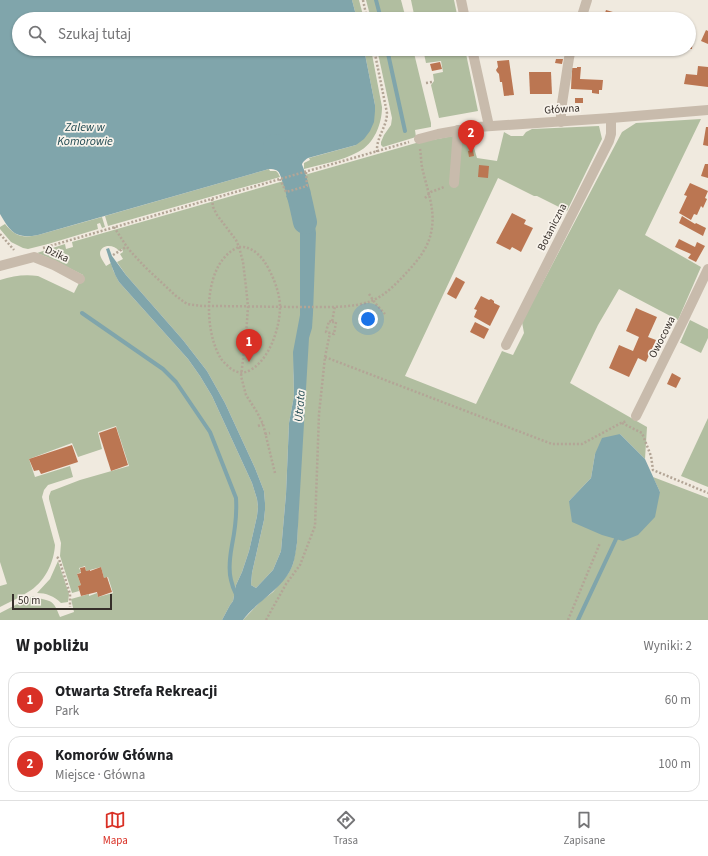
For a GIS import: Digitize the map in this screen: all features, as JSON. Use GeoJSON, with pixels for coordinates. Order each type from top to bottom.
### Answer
{"type":"FeatureCollection","features":[{"type":"Feature","properties":{"kind":"street"},"geometry":{"type":"LineString","coordinates":[[461,0],[464,12]]}},
{"type":"Feature","properties":{"kind":"street"},"geometry":{"type":"LineString","coordinates":[[583,12],[587,0]]}},
{"type":"Feature","properties":{"kind":"street"},"geometry":{"type":"LineString","coordinates":[[474,56],[489,126]]}},
{"type":"Feature","properties":{"kind":"street"},"geometry":{"type":"LineString","coordinates":[[561,122],[561,110],[569,56]]}},
{"type":"Feature","properties":{"kind":"street","name":"Główna"},"geometry":{"type":"LineString","coordinates":[[419,139],[458,130],[489,126],[561,122],[708,110]]}},
{"type":"Feature","properties":{"kind":"street","name":"Botaniczna"},"geometry":{"type":"LineString","coordinates":[[506,345],[609,141],[612,134],[611,118]]}},
{"type":"Feature","properties":{"kind":"street"},"geometry":{"type":"LineString","coordinates":[[454,184],[458,130]]}},
{"type":"Feature","properties":{"kind":"street","name":"Dzika"},"geometry":{"type":"LineString","coordinates":[[2,266],[31,258],[37,258],[80,279]]}},
{"type":"Feature","properties":{"kind":"street","name":"Owocowa"},"geometry":{"type":"LineString","coordinates":[[636,416],[708,269]]}},
{"type":"Feature","properties":{"kind":"path"},"geometry":{"type":"LineString","coordinates":[[363,0],[366,12]]}},
{"type":"Feature","properties":{"kind":"path"},"geometry":{"type":"LineString","coordinates":[[375,56],[387,113],[377,143],[377,152]]}},
{"type":"Feature","properties":{"kind":"path"},"geometry":{"type":"LineString","coordinates":[[426,83],[432,82],[432,80]]}},
{"type":"Feature","properties":{"kind":"path"},"geometry":{"type":"LineString","coordinates":[[36,250],[114,227],[280,179],[377,152],[419,139],[422,166],[429,194],[433,223],[430,237],[424,252],[416,263],[384,293],[365,303],[317,307],[195,306],[187,304],[144,268],[127,247],[114,227]]}},
{"type":"Feature","properties":{"kind":"path"},"geometry":{"type":"LineString","coordinates":[[280,179],[286,192],[308,186],[306,172]]}},
{"type":"Feature","properties":{"kind":"path"},"geometry":{"type":"LineString","coordinates":[[425,198],[429,194],[448,185],[454,184]]}},
{"type":"Feature","properties":{"kind":"path"},"geometry":{"type":"LineString","coordinates":[[212,199],[215,212],[232,234],[239,247],[248,307],[241,379],[246,395],[263,424],[274,473]]}},
{"type":"Feature","properties":{"kind":"path"},"geometry":{"type":"LineString","coordinates":[[0,234],[18,255]]}},
{"type":"Feature","properties":{"kind":"path"},"geometry":{"type":"LineString","coordinates":[[113,255],[127,247]]}},
{"type":"Feature","properties":{"kind":"path"},"geometry":{"type":"LineString","coordinates":[[239,247],[245,247],[254,251],[265,263],[274,280],[280,307],[276,330],[265,356],[257,366],[245,373],[234,370],[224,363],[216,350],[210,332],[209,306],[212,287],[219,265],[229,253],[239,247]]}},
{"type":"Feature","properties":{"kind":"path"},"geometry":{"type":"LineString","coordinates":[[369,294],[385,314]]}},
{"type":"Feature","properties":{"kind":"path"},"geometry":{"type":"LineString","coordinates":[[332,322],[335,306]]}},
{"type":"Feature","properties":{"kind":"path"},"geometry":{"type":"LineString","coordinates":[[329,321],[332,322],[336,322],[334,334],[326,332],[329,321]]}},
{"type":"Feature","properties":{"kind":"path"},"geometry":{"type":"LineString","coordinates":[[266,620],[286,584],[300,566],[315,526],[319,414],[325,357],[330,333]]}},
{"type":"Feature","properties":{"kind":"path"},"geometry":{"type":"LineString","coordinates":[[325,357],[552,444],[582,444],[621,423],[633,420],[636,416]]}},
{"type":"Feature","properties":{"kind":"path"},"geometry":{"type":"LineString","coordinates":[[621,423],[642,433],[651,456],[653,470],[708,493]]}},
{"type":"Feature","properties":{"kind":"path"},"geometry":{"type":"LineString","coordinates":[[258,426],[263,424]]}},
{"type":"Feature","properties":{"kind":"path"},"geometry":{"type":"LineString","coordinates":[[265,434],[270,433]]}},
{"type":"Feature","properties":{"kind":"path"},"geometry":{"type":"LineString","coordinates":[[568,620],[600,543]]}},
{"type":"Feature","properties":{"kind":"path"},"geometry":{"type":"LineString","coordinates":[[56,557],[59,559],[70,594],[70,607]]}},
{"type":"Feature","properties":{"kind":"green space"},"geometry":{"type":"Polygon","coordinates":[[[352,0],[359,0],[362,12],[355,12],[352,0]]]}},
{"type":"Feature","properties":{"kind":"green space"},"geometry":{"type":"Polygon","coordinates":[[[366,0],[401,0],[404,12],[369,12],[366,0]]]}},
{"type":"Feature","properties":{"kind":"green space"},"geometry":{"type":"Polygon","coordinates":[[[411,0],[454,0],[457,12],[414,12],[411,0]]]}},
{"type":"Feature","properties":{"kind":"green space"},"geometry":{"type":"Polygon","coordinates":[[[365,56],[372,56],[382,107],[379,127],[373,139],[364,148],[352,155],[304,169],[304,163],[310,160],[309,158],[356,145],[375,105],[365,56]]]}},
{"type":"Feature","properties":{"kind":"green space"},"geometry":{"type":"Polygon","coordinates":[[[379,56],[415,56],[431,127],[415,130],[416,137],[383,147],[381,142],[391,125],[392,118],[379,56]]]}},
{"type":"Feature","properties":{"kind":"green space"},"geometry":{"type":"Polygon","coordinates":[[[424,56],[466,56],[478,111],[439,118],[431,85],[434,81],[433,74],[443,72],[441,61],[426,63],[424,56]]]}},
{"type":"Feature","properties":{"kind":"green space"},"geometry":{"type":"Polygon","coordinates":[[[701,119],[645,235],[701,267],[678,320],[619,289],[598,325],[570,383],[647,427],[645,459],[620,434],[595,454],[591,478],[569,501],[660,492],[653,477],[708,498],[708,620],[243,620],[261,601],[273,592],[288,574],[293,564],[297,543],[299,493],[293,352],[294,396],[289,423],[286,494],[281,551],[273,570],[256,588],[251,585],[252,573],[264,520],[265,503],[264,491],[255,468],[225,403],[207,371],[183,340],[126,275],[117,262],[123,259],[120,254],[123,252],[122,249],[119,251],[114,247],[108,246],[103,248],[100,253],[106,266],[111,263],[119,282],[188,359],[212,396],[252,483],[257,499],[257,516],[249,551],[236,585],[233,601],[222,620],[0,620],[0,613],[33,596],[50,601],[55,606],[60,617],[74,612],[71,599],[89,594],[89,596],[97,593],[98,597],[113,593],[108,577],[104,578],[101,567],[86,571],[85,566],[79,568],[81,572],[77,574],[81,585],[78,586],[79,591],[72,593],[60,556],[61,543],[49,496],[51,491],[80,480],[129,466],[116,426],[98,432],[102,449],[78,457],[72,443],[29,459],[35,477],[70,466],[73,477],[48,485],[44,490],[42,497],[55,545],[53,559],[47,572],[34,588],[0,607],[0,586],[7,584],[0,562],[0,280],[9,277],[28,275],[38,276],[74,293],[83,275],[37,253],[65,244],[66,249],[73,247],[72,242],[416,143],[453,136],[462,142],[466,135],[474,133],[477,140],[472,141],[477,158],[497,161],[504,132],[511,136],[523,136],[526,132],[532,129],[599,126],[602,139],[567,211],[498,178],[405,376],[476,404],[502,351],[513,355],[524,333],[522,322],[622,132],[636,123],[701,119]]]}},
{"type":"Feature","properties":{"kind":"green space"},"geometry":{"type":"Polygon","coordinates":[[[269,169],[270,171],[276,171],[280,177],[108,226],[105,216],[269,169]]]}},
{"type":"Feature","properties":{"kind":"green space"},"geometry":{"type":"Polygon","coordinates":[[[102,217],[105,227],[102,228],[100,223],[97,224],[98,229],[28,249],[11,242],[0,229],[0,227],[5,224],[13,232],[20,236],[33,236],[102,217]]]}},
{"type":"Feature","properties":{"kind":"green space"},"geometry":{"type":"Polygon","coordinates":[[[690,320],[708,329],[708,338],[701,353],[680,343],[690,320]]]}},
{"type":"Feature","properties":{"kind":"green space"},"geometry":{"type":"Polygon","coordinates":[[[708,418],[708,487],[681,476],[708,418]]]}},
{"type":"Feature","properties":{"kind":"green space"},"geometry":{"type":"Polygon","coordinates":[[[58,561],[69,594],[68,602],[61,603],[50,595],[37,593],[50,579],[58,561]]]}},
{"type":"Feature","properties":{"kind":"water","name":"Zalew w Komorowie"},"geometry":{"type":"Polygon","coordinates":[[[0,0],[352,0],[355,12],[12,12],[12,56],[365,56],[375,111],[374,122],[370,131],[364,139],[356,145],[308,158],[302,163],[302,170],[281,176],[276,170],[269,169],[31,236],[24,236],[15,233],[7,226],[0,214],[0,0]]]}},
{"type":"Feature","properties":{"kind":"water"},"geometry":{"type":"Polygon","coordinates":[[[304,174],[305,185],[287,190],[282,180],[304,174]]]}},
{"type":"Feature","properties":{"kind":"water"},"geometry":{"type":"Polygon","coordinates":[[[306,188],[307,190],[310,189],[316,233],[313,313],[312,328],[309,338],[295,556],[289,573],[284,580],[243,620],[222,620],[233,601],[236,585],[249,551],[257,516],[257,499],[252,483],[212,396],[200,376],[188,359],[119,282],[106,249],[109,248],[112,256],[126,275],[183,340],[207,371],[225,403],[255,468],[264,491],[265,503],[264,520],[252,573],[251,585],[256,588],[273,570],[281,551],[286,494],[289,423],[294,396],[293,352],[300,315],[300,233],[295,215],[286,196],[288,193],[306,188]]]}},
{"type":"Feature","properties":{"kind":"water"},"geometry":{"type":"Polygon","coordinates":[[[620,434],[645,459],[660,492],[655,517],[638,535],[623,541],[602,535],[572,522],[569,501],[591,478],[595,454],[602,438],[620,434]]]}},
{"type":"Feature","properties":{"kind":"building"},"geometry":{"type":"Polygon","coordinates":[[[706,30],[708,31],[708,44],[701,41],[706,30]]]}},
{"type":"Feature","properties":{"kind":"building"},"geometry":{"type":"Polygon","coordinates":[[[556,59],[563,59],[562,64],[555,63],[556,59]]]}},
{"type":"Feature","properties":{"kind":"building"},"geometry":{"type":"Polygon","coordinates":[[[509,60],[514,95],[504,96],[502,82],[500,82],[499,74],[496,70],[498,67],[497,61],[509,60]]]}},
{"type":"Feature","properties":{"kind":"building"},"geometry":{"type":"Polygon","coordinates":[[[440,62],[442,69],[432,71],[430,64],[440,62]]]}},
{"type":"Feature","properties":{"kind":"building"},"geometry":{"type":"Polygon","coordinates":[[[698,66],[708,67],[708,87],[684,84],[686,74],[697,75],[698,66]]]}},
{"type":"Feature","properties":{"kind":"building"},"geometry":{"type":"Polygon","coordinates":[[[581,67],[580,79],[603,80],[602,90],[599,90],[599,94],[592,93],[592,90],[571,89],[572,68],[581,67]]]}},
{"type":"Feature","properties":{"kind":"building"},"geometry":{"type":"Polygon","coordinates":[[[529,72],[551,72],[552,94],[530,94],[529,72]]]}},
{"type":"Feature","properties":{"kind":"building"},"geometry":{"type":"Polygon","coordinates":[[[575,98],[583,98],[583,103],[575,103],[575,98]]]}},
{"type":"Feature","properties":{"kind":"building"},"geometry":{"type":"Polygon","coordinates":[[[706,127],[708,127],[708,146],[703,145],[706,127]]]}},
{"type":"Feature","properties":{"kind":"building"},"geometry":{"type":"Polygon","coordinates":[[[473,150],[474,156],[469,157],[468,151],[473,150]]]}},
{"type":"Feature","properties":{"kind":"building"},"geometry":{"type":"Polygon","coordinates":[[[705,164],[708,164],[708,178],[701,176],[705,164]]]}},
{"type":"Feature","properties":{"kind":"building"},"geometry":{"type":"Polygon","coordinates":[[[479,165],[489,166],[488,178],[478,177],[479,165]]]}},
{"type":"Feature","properties":{"kind":"building"},"geometry":{"type":"Polygon","coordinates":[[[690,183],[708,191],[705,198],[707,199],[703,208],[701,206],[697,215],[694,214],[691,220],[679,213],[687,196],[684,195],[690,183]]]}},
{"type":"Feature","properties":{"kind":"building"},"geometry":{"type":"Polygon","coordinates":[[[512,213],[526,220],[524,224],[533,228],[521,252],[512,247],[510,250],[496,243],[512,213]]]}},
{"type":"Feature","properties":{"kind":"building"},"geometry":{"type":"Polygon","coordinates":[[[682,216],[695,224],[696,223],[706,228],[703,236],[679,223],[682,216]]]}},
{"type":"Feature","properties":{"kind":"building"},"geometry":{"type":"Polygon","coordinates":[[[679,239],[695,247],[697,242],[705,246],[696,262],[688,258],[691,254],[675,247],[679,239]]]}},
{"type":"Feature","properties":{"kind":"building"},"geometry":{"type":"Polygon","coordinates":[[[456,277],[465,282],[456,299],[447,294],[456,277]]]}},
{"type":"Feature","properties":{"kind":"building"},"geometry":{"type":"Polygon","coordinates":[[[481,296],[489,300],[491,299],[494,303],[500,306],[490,326],[474,317],[477,310],[474,309],[481,296]]]}},
{"type":"Feature","properties":{"kind":"building"},"geometry":{"type":"Polygon","coordinates":[[[636,308],[657,317],[648,337],[656,340],[646,362],[638,358],[629,377],[609,368],[619,345],[633,351],[639,337],[626,331],[636,308]]]}},
{"type":"Feature","properties":{"kind":"building"},"geometry":{"type":"Polygon","coordinates":[[[475,322],[489,329],[484,339],[470,332],[475,322]]]}},
{"type":"Feature","properties":{"kind":"building"},"geometry":{"type":"Polygon","coordinates":[[[672,373],[681,378],[676,388],[667,384],[672,373]]]}},
{"type":"Feature","properties":{"kind":"building"},"geometry":{"type":"Polygon","coordinates":[[[116,427],[128,465],[111,471],[99,433],[116,427]]]}},
{"type":"Feature","properties":{"kind":"building"},"geometry":{"type":"Polygon","coordinates":[[[72,445],[78,462],[41,474],[39,470],[34,471],[29,459],[72,445]]]}},
{"type":"Feature","properties":{"kind":"building"},"geometry":{"type":"Polygon","coordinates":[[[85,567],[86,571],[90,571],[101,567],[104,578],[107,577],[112,592],[98,597],[97,592],[81,596],[78,586],[81,585],[77,574],[81,573],[80,568],[85,567]]]}},
{"type":"Feature","properties":{"kind":"waterway"},"geometry":{"type":"LineString","coordinates":[[376,0],[379,12]]}},
{"type":"Feature","properties":{"kind":"waterway"},"geometry":{"type":"LineString","coordinates":[[389,56],[405,131]]}},
{"type":"Feature","properties":{"kind":"waterway","name":"Utrata"},"geometry":{"type":"LineString","coordinates":[[275,146],[285,157],[290,167],[298,191],[305,222]]}},
{"type":"Feature","properties":{"kind":"waterway"},"geometry":{"type":"LineString","coordinates":[[82,313],[163,369],[176,382],[210,432],[236,498],[236,522],[229,567],[231,582],[236,594]]}},
{"type":"Feature","properties":{"kind":"waterway"},"geometry":{"type":"LineString","coordinates":[[578,620],[616,539]]}},
{"type":"Feature","properties":{"kind":"place","name":"Komorów Główna"},"geometry":{"type":"Point","coordinates":[471,153]}},
{"type":"Feature","properties":{"kind":"place","name":"Otwarta Strefa Rekreacji"},"geometry":{"type":"Point","coordinates":[249,362]}}]}
